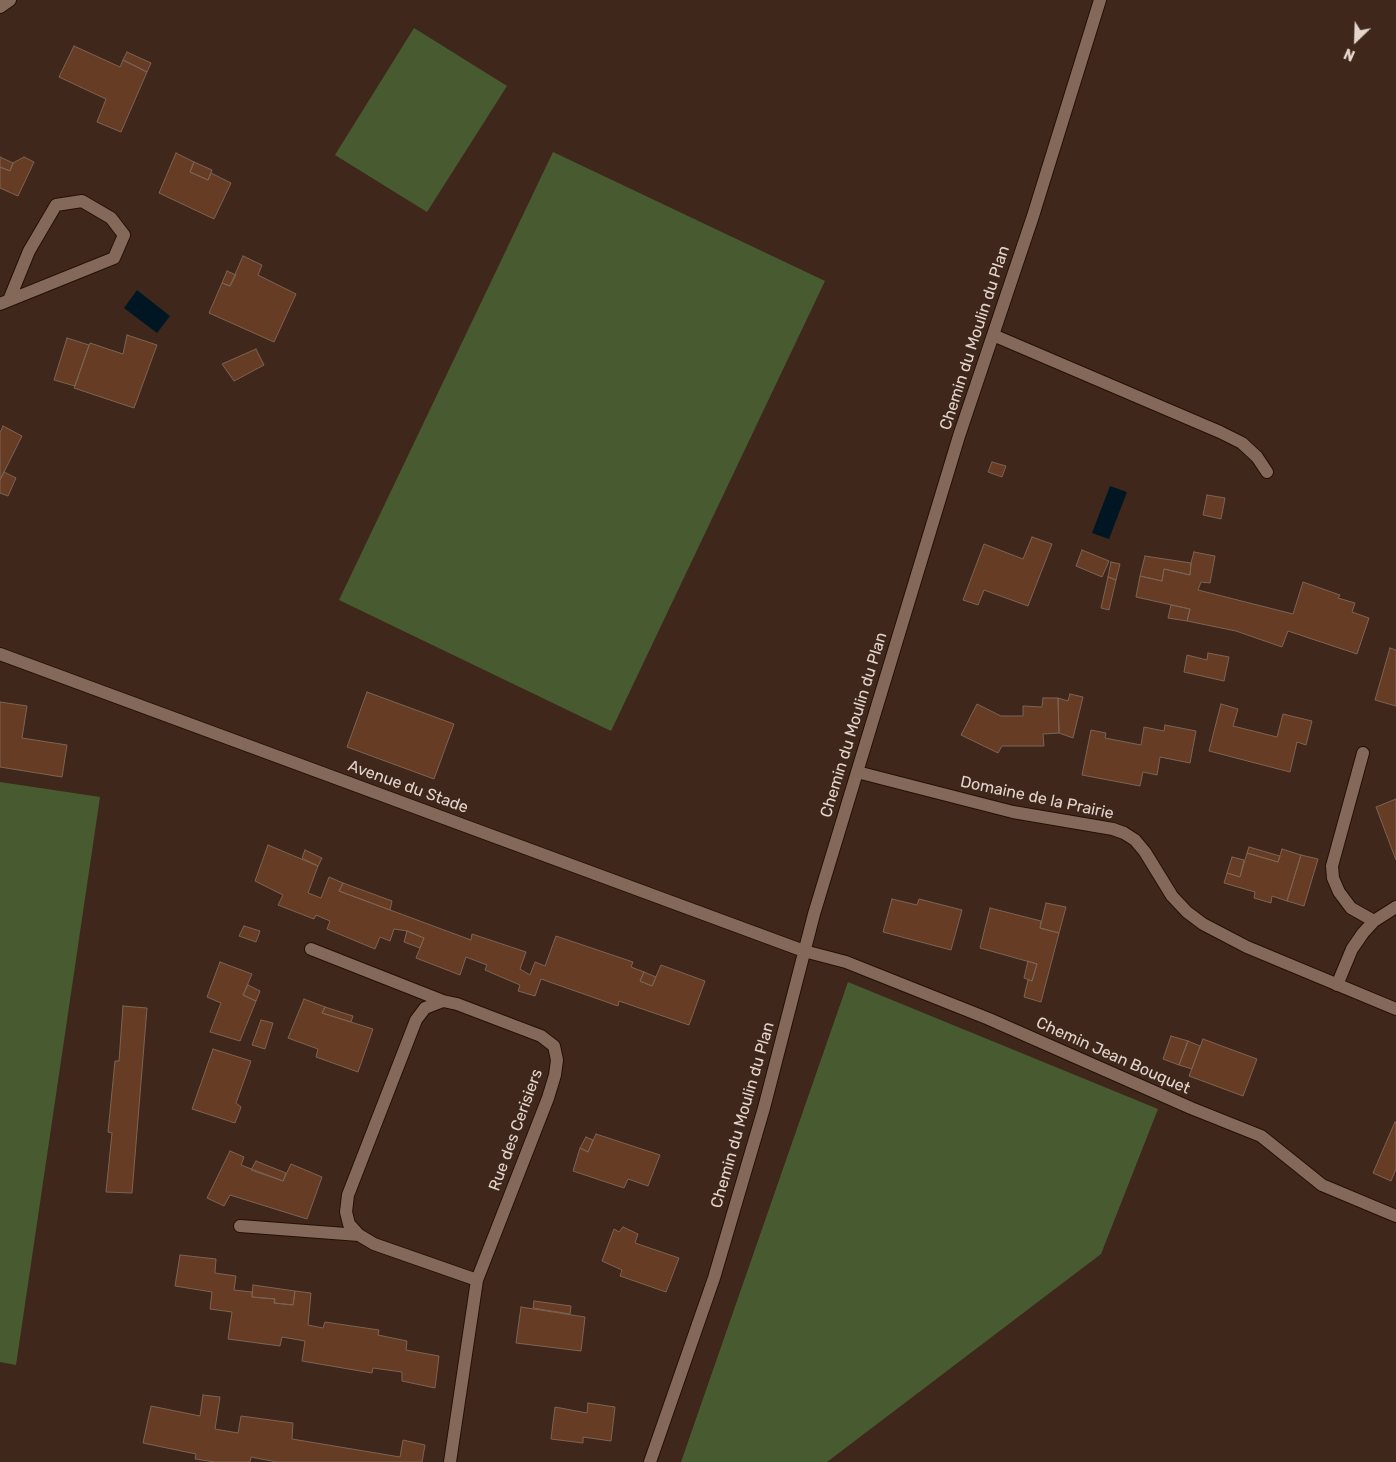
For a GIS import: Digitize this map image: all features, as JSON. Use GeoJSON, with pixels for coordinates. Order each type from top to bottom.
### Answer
{"type":"FeatureCollection","features":[{"type":"Feature","properties":{"kind":"street"},"geometry":{"type":"LineString","coordinates":[[0,7],[10,0]]}},
{"type":"Feature","properties":{"kind":"street","name":"Chemin du Moulin du Plan"},"geometry":{"type":"LineString","coordinates":[[650,1462],[714,1278],[764,1108],[814,914],[959,436],[1033,216],[1100,0]]}},
{"type":"Feature","properties":{"kind":"street"},"geometry":{"type":"LineString","coordinates":[[82,200],[111,218],[124,235],[114,258],[4,302],[29,251],[56,205],[82,200]]}},
{"type":"Feature","properties":{"kind":"street"},"geometry":{"type":"LineString","coordinates":[[993,335],[1242,443],[1257,457],[1267,472]]}},
{"type":"Feature","properties":{"kind":"street","name":"Avenue du Stade"},"geometry":{"type":"LineString","coordinates":[[0,654],[804,951]]}},
{"type":"Feature","properties":{"kind":"street"},"geometry":{"type":"LineString","coordinates":[[1363,754],[1332,866],[1339,892],[1352,908],[1374,921]]}},
{"type":"Feature","properties":{"kind":"street","name":"Domaine de la Prairie"},"geometry":{"type":"LineString","coordinates":[[857,772],[1013,812],[1113,829],[1124,833],[1136,840],[1172,896],[1187,912],[1203,924],[1247,948],[1396,1009]]}},
{"type":"Feature","properties":{"kind":"street"},"geometry":{"type":"LineString","coordinates":[[1337,985],[1352,949],[1374,921],[1396,906]]}},
{"type":"Feature","properties":{"kind":"street","name":"Rue des Cerisiers"},"geometry":{"type":"LineString","coordinates":[[311,949],[443,1001],[457,1004],[541,1036],[554,1046],[558,1060],[548,1098],[477,1280],[450,1462]]}},
{"type":"Feature","properties":{"kind":"street","name":"Chemin Jean Bouquet"},"geometry":{"type":"LineString","coordinates":[[804,951],[846,962],[980,1016],[1191,1108],[1261,1136],[1322,1185],[1396,1216]]}},
{"type":"Feature","properties":{"kind":"street"},"geometry":{"type":"LineString","coordinates":[[443,1001],[425,1008],[416,1020],[348,1195],[346,1212],[349,1224],[359,1235],[374,1244],[477,1280]]}},
{"type":"Feature","properties":{"kind":"street"},"geometry":{"type":"LineString","coordinates":[[240,1226],[359,1235]]}},
{"type":"Feature","properties":{"kind":"green space"},"geometry":{"type":"Polygon","coordinates":[[[414,28],[507,86],[427,212],[335,155],[414,28]]]}},
{"type":"Feature","properties":{"kind":"green space"},"geometry":{"type":"Polygon","coordinates":[[[553,152],[825,281],[611,731],[339,600],[553,152]]]}},
{"type":"Feature","properties":{"kind":"green space"},"geometry":{"type":"Polygon","coordinates":[[[0,782],[100,797],[16,1365],[0,1362],[0,782]]]}},
{"type":"Feature","properties":{"kind":"green space"},"geometry":{"type":"Polygon","coordinates":[[[848,982],[1158,1109],[1101,1254],[827,1462],[681,1462],[848,982]]]}},
{"type":"Feature","properties":{"kind":"water"},"geometry":{"type":"Polygon","coordinates":[[[137,290],[170,316],[157,333],[124,308],[137,290]]]}},
{"type":"Feature","properties":{"kind":"water"},"geometry":{"type":"Polygon","coordinates":[[[1110,486],[1127,492],[1109,539],[1092,533],[1110,486]]]}},
{"type":"Feature","properties":{"kind":"building"},"geometry":{"type":"Polygon","coordinates":[[[74,46],[120,67],[123,60],[147,72],[121,132],[97,122],[106,99],[59,77],[74,46]]]}},
{"type":"Feature","properties":{"kind":"building"},"geometry":{"type":"Polygon","coordinates":[[[127,52],[151,63],[147,72],[123,60],[127,52]]]}},
{"type":"Feature","properties":{"kind":"building"},"geometry":{"type":"Polygon","coordinates":[[[176,153],[194,162],[190,172],[208,180],[211,173],[231,183],[214,219],[159,193],[176,153]]]}},
{"type":"Feature","properties":{"kind":"building"},"geometry":{"type":"Polygon","coordinates":[[[0,157],[13,163],[10,171],[0,167],[0,157]]]}},
{"type":"Feature","properties":{"kind":"building"},"geometry":{"type":"Polygon","coordinates":[[[24,157],[34,162],[18,196],[0,188],[0,167],[10,171],[13,163],[24,157]]]}},
{"type":"Feature","properties":{"kind":"building"},"geometry":{"type":"Polygon","coordinates":[[[194,162],[212,170],[208,180],[190,172],[194,162]]]}},
{"type":"Feature","properties":{"kind":"building"},"geometry":{"type":"Polygon","coordinates":[[[243,256],[262,265],[258,275],[296,294],[274,342],[209,313],[222,283],[230,286],[243,256]]]}},
{"type":"Feature","properties":{"kind":"building"},"geometry":{"type":"Polygon","coordinates":[[[227,271],[236,275],[230,286],[222,283],[227,271]]]}},
{"type":"Feature","properties":{"kind":"building"},"geometry":{"type":"Polygon","coordinates":[[[127,335],[157,345],[134,408],[74,388],[90,343],[123,354],[127,335]]]}},
{"type":"Feature","properties":{"kind":"building"},"geometry":{"type":"Polygon","coordinates":[[[67,338],[89,345],[75,386],[54,380],[67,338]]]}},
{"type":"Feature","properties":{"kind":"building"},"geometry":{"type":"Polygon","coordinates":[[[256,349],[264,365],[234,381],[222,364],[256,349]]]}},
{"type":"Feature","properties":{"kind":"building"},"geometry":{"type":"Polygon","coordinates":[[[3,426],[22,436],[0,480],[0,433],[3,426]]]}},
{"type":"Feature","properties":{"kind":"building"},"geometry":{"type":"Polygon","coordinates":[[[992,462],[1006,466],[1002,477],[988,472],[992,462]]]}},
{"type":"Feature","properties":{"kind":"building"},"geometry":{"type":"Polygon","coordinates":[[[4,472],[16,478],[8,496],[0,493],[0,480],[4,472]]]}},
{"type":"Feature","properties":{"kind":"building"},"geometry":{"type":"Polygon","coordinates":[[[1207,495],[1225,498],[1221,519],[1203,515],[1207,495]]]}},
{"type":"Feature","properties":{"kind":"building"},"geometry":{"type":"Polygon","coordinates":[[[1032,537],[1052,544],[1028,606],[984,590],[978,605],[963,600],[984,544],[1023,559],[1032,537]]]}},
{"type":"Feature","properties":{"kind":"building"},"geometry":{"type":"Polygon","coordinates":[[[1082,550],[1109,561],[1102,577],[1076,566],[1082,550]]]}},
{"type":"Feature","properties":{"kind":"building"},"geometry":{"type":"Polygon","coordinates":[[[1194,552],[1215,556],[1210,583],[1201,582],[1198,590],[1293,614],[1303,582],[1340,595],[1338,598],[1355,603],[1352,612],[1369,618],[1357,654],[1288,631],[1282,647],[1236,631],[1187,621],[1190,609],[1136,597],[1140,576],[1162,581],[1164,569],[1190,575],[1194,552]]]}},
{"type":"Feature","properties":{"kind":"building"},"geometry":{"type":"Polygon","coordinates":[[[1145,556],[1191,563],[1190,575],[1164,569],[1162,581],[1140,576],[1145,556]]]}},
{"type":"Feature","properties":{"kind":"building"},"geometry":{"type":"Polygon","coordinates":[[[1111,562],[1120,564],[1116,580],[1108,577],[1111,562]]]}},
{"type":"Feature","properties":{"kind":"building"},"geometry":{"type":"Polygon","coordinates":[[[1108,577],[1116,580],[1109,610],[1101,608],[1108,577]]]}},
{"type":"Feature","properties":{"kind":"building"},"geometry":{"type":"Polygon","coordinates":[[[1171,605],[1190,609],[1187,621],[1168,618],[1171,605]]]}},
{"type":"Feature","properties":{"kind":"building"},"geometry":{"type":"Polygon","coordinates":[[[1390,648],[1396,650],[1396,706],[1375,700],[1390,648]]]}},
{"type":"Feature","properties":{"kind":"building"},"geometry":{"type":"Polygon","coordinates":[[[1208,653],[1229,657],[1224,681],[1184,672],[1187,655],[1207,660],[1208,653]]]}},
{"type":"Feature","properties":{"kind":"building"},"geometry":{"type":"Polygon","coordinates":[[[367,692],[454,724],[434,779],[347,747],[367,692]]]}},
{"type":"Feature","properties":{"kind":"building"},"geometry":{"type":"Polygon","coordinates":[[[1070,694],[1083,697],[1073,738],[1059,733],[1058,698],[1068,701],[1070,694]]]}},
{"type":"Feature","properties":{"kind":"building"},"geometry":{"type":"Polygon","coordinates":[[[1043,698],[1058,698],[1059,733],[1043,734],[1044,746],[1002,746],[998,753],[961,735],[977,704],[1001,716],[1023,716],[1023,706],[1042,707],[1043,698]]]}},
{"type":"Feature","properties":{"kind":"building"},"geometry":{"type":"Polygon","coordinates":[[[0,702],[27,706],[22,738],[67,745],[62,777],[0,767],[0,702]]]}},
{"type":"Feature","properties":{"kind":"building"},"geometry":{"type":"Polygon","coordinates":[[[1221,704],[1238,709],[1233,726],[1277,737],[1283,714],[1312,721],[1306,745],[1297,742],[1290,772],[1209,751],[1221,704]]]}},
{"type":"Feature","properties":{"kind":"building"},"geometry":{"type":"Polygon","coordinates":[[[1165,725],[1196,731],[1190,763],[1160,757],[1157,775],[1143,772],[1140,786],[1082,775],[1091,730],[1106,733],[1105,738],[1141,745],[1144,727],[1164,731],[1165,725]]]}},
{"type":"Feature","properties":{"kind":"building"},"geometry":{"type":"Polygon","coordinates":[[[1396,799],[1396,860],[1376,807],[1396,799]]]}},
{"type":"Feature","properties":{"kind":"building"},"geometry":{"type":"Polygon","coordinates":[[[268,845],[318,866],[308,893],[321,898],[329,877],[343,883],[339,891],[471,940],[472,934],[526,952],[520,969],[530,975],[535,962],[545,966],[556,936],[633,962],[631,967],[644,972],[640,981],[652,986],[661,965],[705,981],[689,1025],[619,1001],[618,1006],[541,979],[535,996],[518,991],[520,985],[485,970],[487,965],[466,957],[460,975],[416,958],[424,938],[407,931],[394,929],[390,941],[380,937],[375,949],[327,929],[330,921],[316,915],[314,919],[278,905],[283,895],[255,881],[268,845]]]}},
{"type":"Feature","properties":{"kind":"building"},"geometry":{"type":"Polygon","coordinates":[[[1249,847],[1280,856],[1278,862],[1247,853],[1249,847]]]}},
{"type":"Feature","properties":{"kind":"building"},"geometry":{"type":"Polygon","coordinates":[[[1282,849],[1301,855],[1287,901],[1272,896],[1271,903],[1254,898],[1255,892],[1224,883],[1227,873],[1240,877],[1247,853],[1278,862],[1282,849]]]}},
{"type":"Feature","properties":{"kind":"building"},"geometry":{"type":"Polygon","coordinates":[[[305,850],[322,858],[318,866],[302,858],[305,850]]]}},
{"type":"Feature","properties":{"kind":"building"},"geometry":{"type":"Polygon","coordinates":[[[1301,855],[1318,859],[1304,906],[1287,901],[1301,855]]]}},
{"type":"Feature","properties":{"kind":"building"},"geometry":{"type":"Polygon","coordinates":[[[1232,857],[1244,860],[1240,877],[1227,873],[1232,857]]]}},
{"type":"Feature","properties":{"kind":"building"},"geometry":{"type":"Polygon","coordinates":[[[343,883],[392,901],[390,910],[339,891],[343,883]]]}},
{"type":"Feature","properties":{"kind":"building"},"geometry":{"type":"Polygon","coordinates":[[[892,899],[917,905],[919,899],[962,910],[951,950],[883,932],[892,899]]]}},
{"type":"Feature","properties":{"kind":"building"},"geometry":{"type":"Polygon","coordinates":[[[1046,903],[1066,907],[1059,933],[1040,928],[1046,903]]]}},
{"type":"Feature","properties":{"kind":"building"},"geometry":{"type":"Polygon","coordinates":[[[990,908],[1041,921],[1040,928],[1059,933],[1041,1002],[1024,997],[1028,980],[1032,981],[1037,964],[980,948],[990,908]]]}},
{"type":"Feature","properties":{"kind":"building"},"geometry":{"type":"Polygon","coordinates":[[[244,926],[260,931],[256,942],[239,936],[244,926]]]}},
{"type":"Feature","properties":{"kind":"building"},"geometry":{"type":"Polygon","coordinates":[[[407,931],[424,938],[420,948],[404,942],[407,931]]]}},
{"type":"Feature","properties":{"kind":"building"},"geometry":{"type":"Polygon","coordinates":[[[1028,961],[1037,964],[1032,981],[1024,978],[1028,961]]]}},
{"type":"Feature","properties":{"kind":"building"},"geometry":{"type":"Polygon","coordinates":[[[220,962],[252,974],[243,995],[256,1001],[240,1041],[210,1032],[221,1003],[207,997],[220,962]]]}},
{"type":"Feature","properties":{"kind":"building"},"geometry":{"type":"Polygon","coordinates":[[[644,972],[656,977],[652,986],[640,981],[644,972]]]}},
{"type":"Feature","properties":{"kind":"building"},"geometry":{"type":"Polygon","coordinates":[[[248,985],[260,991],[256,1001],[243,995],[248,985]]]}},
{"type":"Feature","properties":{"kind":"building"},"geometry":{"type":"Polygon","coordinates":[[[304,999],[325,1007],[322,1013],[373,1029],[358,1072],[316,1057],[318,1049],[288,1038],[304,999]]]}},
{"type":"Feature","properties":{"kind":"building"},"geometry":{"type":"Polygon","coordinates":[[[123,1006],[147,1008],[132,1193],[106,1192],[112,1133],[108,1132],[115,1061],[119,1061],[123,1006]]]}},
{"type":"Feature","properties":{"kind":"building"},"geometry":{"type":"Polygon","coordinates":[[[325,1007],[353,1016],[351,1022],[322,1013],[325,1007]]]}},
{"type":"Feature","properties":{"kind":"building"},"geometry":{"type":"Polygon","coordinates":[[[261,1020],[273,1023],[265,1049],[252,1045],[261,1020]]]}},
{"type":"Feature","properties":{"kind":"building"},"geometry":{"type":"Polygon","coordinates":[[[1171,1036],[1188,1041],[1179,1065],[1163,1059],[1171,1036]]]}},
{"type":"Feature","properties":{"kind":"building"},"geometry":{"type":"Polygon","coordinates":[[[1203,1039],[1257,1059],[1243,1096],[1189,1076],[1203,1039]]]}},
{"type":"Feature","properties":{"kind":"building"},"geometry":{"type":"Polygon","coordinates":[[[1188,1041],[1200,1046],[1192,1069],[1179,1065],[1188,1041]]]}},
{"type":"Feature","properties":{"kind":"building"},"geometry":{"type":"Polygon","coordinates":[[[213,1049],[251,1061],[236,1103],[241,1107],[235,1123],[192,1109],[213,1049]]]}},
{"type":"Feature","properties":{"kind":"building"},"geometry":{"type":"Polygon","coordinates":[[[1395,1122],[1396,1169],[1391,1181],[1373,1173],[1395,1122]]]}},
{"type":"Feature","properties":{"kind":"building"},"geometry":{"type":"Polygon","coordinates":[[[596,1134],[660,1155],[648,1186],[628,1179],[624,1188],[573,1171],[580,1148],[588,1152],[596,1134]]]}},
{"type":"Feature","properties":{"kind":"building"},"geometry":{"type":"Polygon","coordinates":[[[586,1137],[593,1140],[588,1152],[580,1148],[586,1137]]]}},
{"type":"Feature","properties":{"kind":"building"},"geometry":{"type":"Polygon","coordinates":[[[230,1151],[244,1157],[241,1165],[283,1181],[291,1164],[322,1177],[307,1219],[230,1195],[224,1206],[207,1198],[230,1151]]]}},
{"type":"Feature","properties":{"kind":"building"},"geometry":{"type":"Polygon","coordinates":[[[256,1161],[286,1173],[283,1181],[251,1170],[256,1161]]]}},
{"type":"Feature","properties":{"kind":"building"},"geometry":{"type":"Polygon","coordinates":[[[623,1227],[638,1234],[635,1243],[679,1258],[666,1292],[620,1276],[622,1270],[602,1261],[614,1229],[619,1232],[623,1227]]]}},
{"type":"Feature","properties":{"kind":"building"},"geometry":{"type":"Polygon","coordinates":[[[180,1255],[216,1259],[215,1273],[236,1276],[234,1290],[252,1292],[252,1297],[275,1299],[274,1303],[293,1305],[295,1291],[311,1293],[308,1325],[323,1328],[325,1322],[379,1330],[378,1335],[407,1341],[406,1350],[439,1356],[435,1388],[402,1381],[402,1372],[373,1368],[372,1373],[302,1361],[305,1341],[282,1337],[280,1346],[228,1339],[232,1312],[210,1309],[212,1292],[175,1286],[180,1255]]]}},
{"type":"Feature","properties":{"kind":"building"},"geometry":{"type":"Polygon","coordinates":[[[253,1285],[295,1291],[293,1305],[274,1303],[275,1299],[252,1297],[253,1285]]]}},
{"type":"Feature","properties":{"kind":"building"},"geometry":{"type":"Polygon","coordinates":[[[534,1301],[571,1306],[570,1314],[533,1308],[534,1301]]]}},
{"type":"Feature","properties":{"kind":"building"},"geometry":{"type":"Polygon","coordinates":[[[521,1307],[585,1317],[581,1351],[516,1343],[521,1307]]]}},
{"type":"Feature","properties":{"kind":"building"},"geometry":{"type":"Polygon","coordinates":[[[203,1395],[220,1397],[215,1429],[238,1433],[241,1416],[293,1423],[292,1439],[400,1457],[403,1440],[425,1445],[422,1462],[277,1462],[251,1457],[250,1462],[215,1462],[195,1459],[196,1454],[143,1443],[151,1406],[200,1416],[203,1395]]]}},
{"type":"Feature","properties":{"kind":"building"},"geometry":{"type":"Polygon","coordinates":[[[588,1403],[615,1407],[611,1441],[583,1437],[583,1443],[551,1439],[555,1407],[587,1413],[588,1403]]]}}]}
